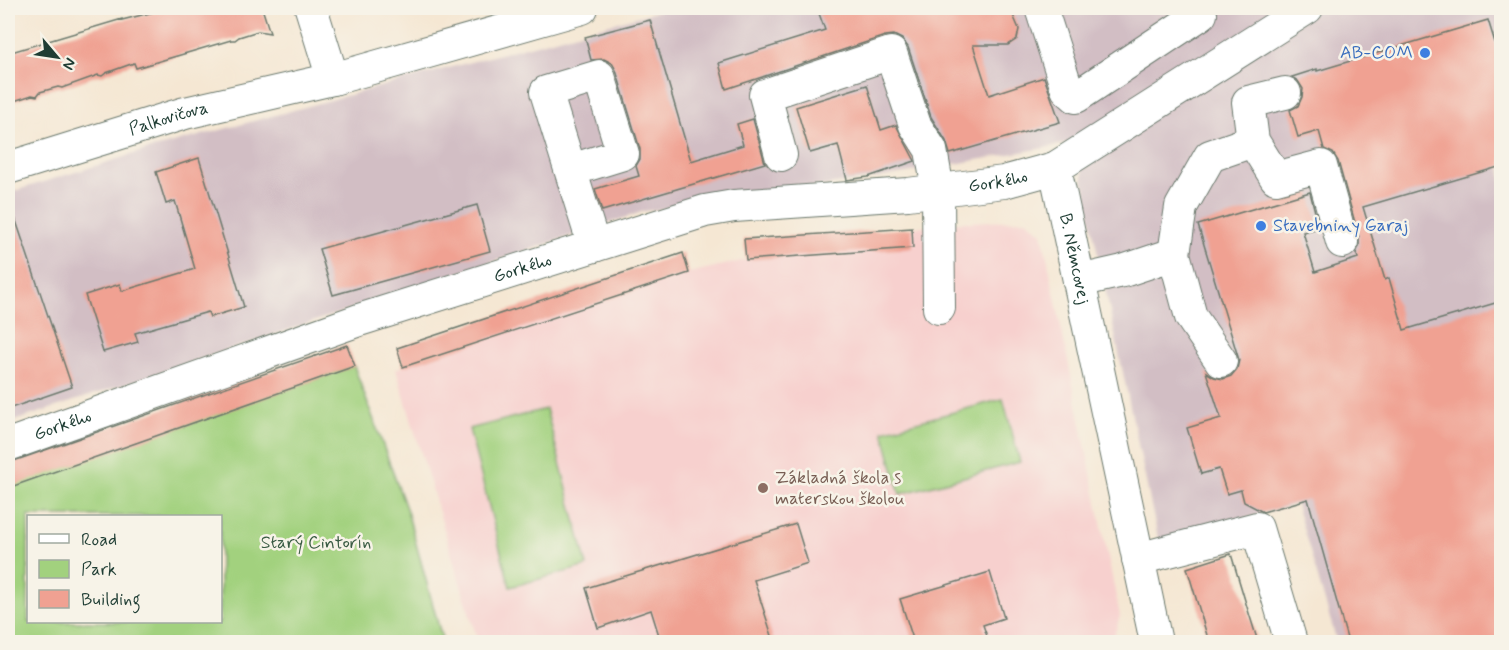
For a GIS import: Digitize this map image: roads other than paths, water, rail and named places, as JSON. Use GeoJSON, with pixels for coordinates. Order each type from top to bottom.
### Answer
{"type":"FeatureCollection","features":[{"type":"Feature","properties":{"kind":"street"},"geometry":{"type":"LineString","coordinates":[[311,8],[333,79]]}},
{"type":"Feature","properties":{"kind":"street","name":"Palkovičova"},"geometry":{"type":"LineString","coordinates":[[8,168],[186,113],[333,79],[582,8]]}},
{"type":"Feature","properties":{"kind":"street"},"geometry":{"type":"LineString","coordinates":[[1041,8],[1067,89],[1076,97],[1086,149]]}},
{"type":"Feature","properties":{"kind":"street"},"geometry":{"type":"LineString","coordinates":[[1055,168],[1307,8]]}},
{"type":"Feature","properties":{"kind":"street"},"geometry":{"type":"LineString","coordinates":[[1076,97],[1200,11],[1227,59]]}},
{"type":"Feature","properties":{"kind":"street"},"geometry":{"type":"LineString","coordinates":[[781,155],[765,95],[891,53],[915,125],[931,150],[938,190],[939,308]]}},
{"type":"Feature","properties":{"kind":"street"},"geometry":{"type":"LineString","coordinates":[[1285,93],[1248,102],[1253,141],[1276,178],[1321,166],[1342,242]]}},
{"type":"Feature","properties":{"kind":"street"},"geometry":{"type":"LineString","coordinates":[[1221,361],[1191,317],[1174,254],[1181,207],[1210,156],[1253,141]]}},
{"type":"Feature","properties":{"kind":"street","name":"Gorkého"},"geometry":{"type":"LineString","coordinates":[[8,445],[359,320],[705,211],[734,206],[908,194],[1004,182],[1055,168]]}},
{"type":"Feature","properties":{"kind":"street","name":"B. Němcovej"},"geometry":{"type":"LineString","coordinates":[[1055,168],[1155,642]]}},
{"type":"Feature","properties":{"kind":"street"},"geometry":{"type":"LineString","coordinates":[[571,170],[594,246]]}},
{"type":"Feature","properties":{"kind":"street"},"geometry":{"type":"LineString","coordinates":[[1079,281],[1123,271],[1174,254]]}},
{"type":"Feature","properties":{"kind":"street"},"geometry":{"type":"LineString","coordinates":[[1138,560],[1257,528],[1291,642]]}},
{"type":"Feature","properties":{"kind":"place","name":"AB-COM"},"geometry":{"type":"Point","coordinates":[1425,53]}},
{"type":"Feature","properties":{"kind":"place","name":"Stavebniny Garaj"},"geometry":{"type":"Point","coordinates":[1261,226]}},
{"type":"Feature","properties":{"kind":"place","name":"Základná škola s materskou školou"},"geometry":{"type":"Point","coordinates":[763,488]}},
{"type":"Feature","properties":{"kind":"park label","name":"Starý Cintorín"},"geometry":{"type":"Point","coordinates":[316,543]}}]}
